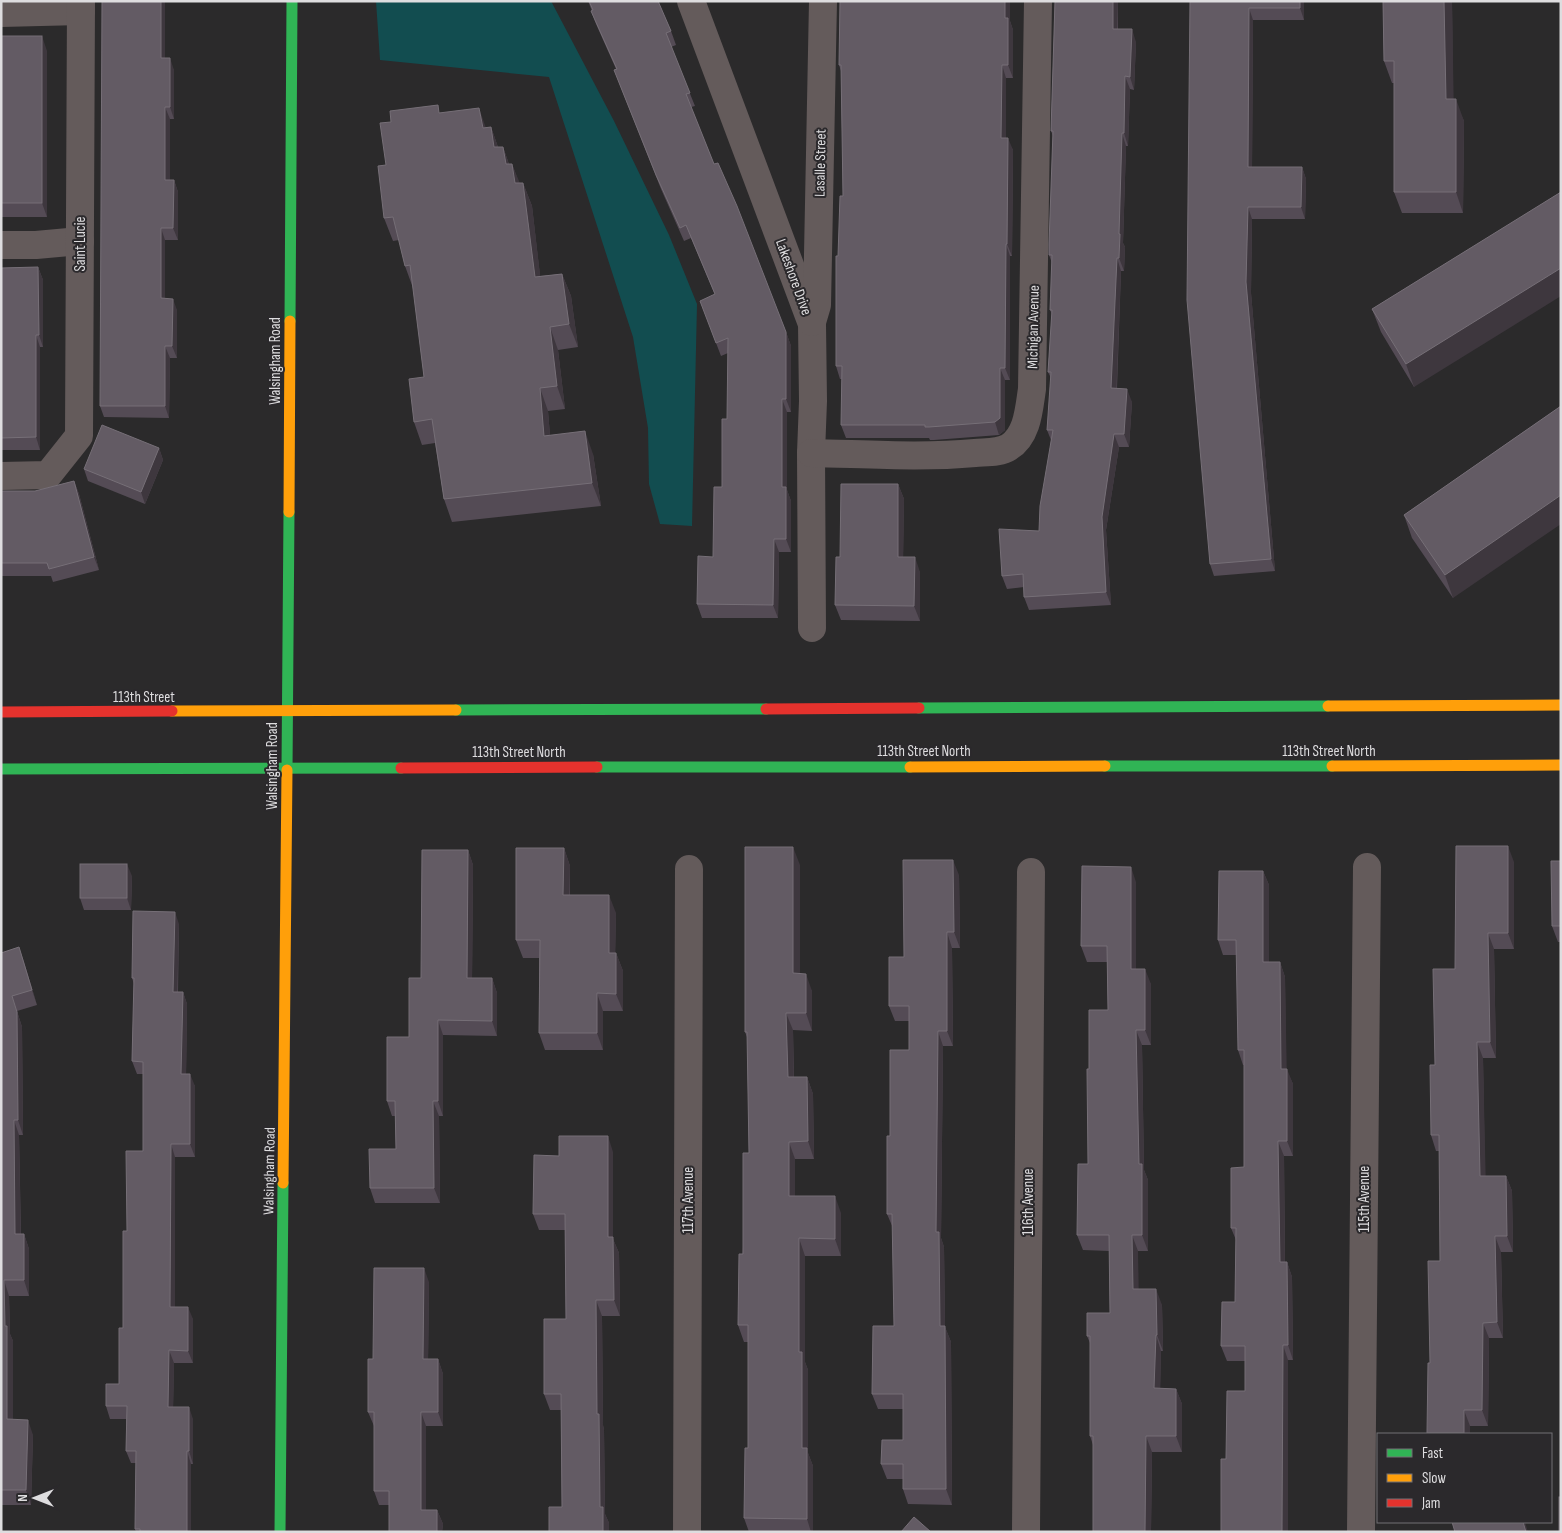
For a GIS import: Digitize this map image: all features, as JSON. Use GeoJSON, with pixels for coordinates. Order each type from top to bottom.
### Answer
{"type":"FeatureCollection","features":[{"type":"Feature","properties":{"kind":"main road","name":"Walsingham Road"},"geometry":{"type":"LineString","coordinates":[[280,1532],[288,711],[292,1]]}},
{"type":"Feature","properties":{"kind":"main road"},"geometry":{"type":"LineString","coordinates":[[288,711],[1561,705]]}},
{"type":"Feature","properties":{"kind":"main road","name":"113th Street"},"geometry":{"type":"LineString","coordinates":[[1,712],[288,711]]}},
{"type":"Feature","properties":{"kind":"main road","name":"113th Street North"},"geometry":{"type":"LineString","coordinates":[[287,767],[1561,765]]}},
{"type":"Feature","properties":{"kind":"main road"},"geometry":{"type":"LineString","coordinates":[[1,769],[287,767]]}},
{"type":"Feature","properties":{"kind":"street","name":"Lakeshore Drive"},"geometry":{"type":"LineString","coordinates":[[691,1],[812,324],[814,401],[811,453],[812,628]]}},
{"type":"Feature","properties":{"kind":"street","name":"Lasalle Street"},"geometry":{"type":"LineString","coordinates":[[812,324],[817,305],[823,1]]}},
{"type":"Feature","properties":{"kind":"street","name":"Michigan Avenue"},"geometry":{"type":"LineString","coordinates":[[811,453],[955,455],[994,451],[1009,447],[1022,434],[1028,417],[1032,389],[1038,1]]}},
{"type":"Feature","properties":{"kind":"street"},"geometry":{"type":"LineString","coordinates":[[1,13],[81,6]]}},
{"type":"Feature","properties":{"kind":"street","name":"Saint Lucie"},"geometry":{"type":"LineString","coordinates":[[1,476],[48,476],[79,436],[81,6]]}},
{"type":"Feature","properties":{"kind":"street"},"geometry":{"type":"LineString","coordinates":[[1,245],[36,245],[80,241]]}},
{"type":"Feature","properties":{"kind":"street","name":"115th Avenue"},"geometry":{"type":"LineString","coordinates":[[1362,1532],[1367,867]]}},
{"type":"Feature","properties":{"kind":"street","name":"117th Avenue"},"geometry":{"type":"LineString","coordinates":[[687,1532],[689,868]]}},
{"type":"Feature","properties":{"kind":"street","name":"116th Avenue"},"geometry":{"type":"LineString","coordinates":[[1026,1532],[1031,872]]}},
{"type":"Feature","properties":{"kind":"water"},"geometry":{"type":"Polygon","coordinates":[[[376,1],[551,1],[614,121],[669,235],[697,304],[692,526],[660,524],[649,484],[648,428],[633,337],[549,77],[380,60],[376,1]]]}},
{"type":"Feature","properties":{"kind":"building"},"geometry":{"type":"Polygon","coordinates":[[[102,1],[161,1],[161,58],[170,58],[170,107],[165,107],[165,180],[174,180],[173,228],[161,228],[161,298],[173,299],[172,346],[165,346],[165,406],[100,406],[102,1]]]}},
{"type":"Feature","properties":{"kind":"building"},"geometry":{"type":"Polygon","coordinates":[[[589,1],[658,1],[671,31],[666,33],[690,93],[686,94],[714,164],[718,163],[737,206],[786,332],[786,399],[782,399],[782,487],[786,487],[786,539],[774,539],[773,605],[697,604],[698,556],[713,557],[714,487],[722,487],[722,419],[727,419],[728,338],[716,343],[700,301],[715,294],[686,225],[680,228],[656,175],[614,70],[617,69],[591,11],[593,10],[589,1]]]}},
{"type":"Feature","properties":{"kind":"building"},"geometry":{"type":"Polygon","coordinates":[[[840,1],[1005,1],[1005,18],[1008,18],[1008,65],[1002,65],[1001,138],[1008,138],[1005,368],[1000,368],[1000,418],[995,422],[929,427],[925,427],[925,425],[841,425],[842,366],[836,366],[836,256],[838,256],[840,196],[843,196],[841,65],[839,65],[840,1]]]}},
{"type":"Feature","properties":{"kind":"building"},"geometry":{"type":"Polygon","coordinates":[[[1055,1],[1113,1],[1113,29],[1132,29],[1130,77],[1125,76],[1119,258],[1117,258],[1111,388],[1127,389],[1124,434],[1114,434],[1102,517],[1106,592],[1024,597],[1023,574],[1002,576],[999,529],[1039,531],[1040,506],[1053,430],[1047,430],[1051,372],[1048,372],[1052,310],[1050,310],[1052,255],[1049,255],[1049,244],[1055,1]]]}},
{"type":"Feature","properties":{"kind":"building"},"geometry":{"type":"Polygon","coordinates":[[[1190,1],[1300,1],[1300,8],[1249,8],[1248,167],[1302,167],[1301,207],[1248,207],[1246,282],[1271,559],[1210,564],[1187,300],[1190,1]]]}},
{"type":"Feature","properties":{"kind":"building"},"geometry":{"type":"Polygon","coordinates":[[[1383,1],[1444,1],[1446,99],[1456,99],[1456,192],[1394,192],[1394,61],[1384,61],[1383,1]]]}},
{"type":"Feature","properties":{"kind":"building"},"geometry":{"type":"Polygon","coordinates":[[[1,36],[42,36],[42,203],[1,203],[1,36]]]}},
{"type":"Feature","properties":{"kind":"building"},"geometry":{"type":"Polygon","coordinates":[[[438,105],[439,113],[479,108],[483,128],[491,127],[494,147],[503,147],[506,164],[512,164],[515,183],[523,183],[535,277],[562,274],[569,324],[550,327],[557,386],[540,388],[544,436],[585,431],[592,483],[444,499],[432,419],[414,422],[409,379],[424,377],[410,265],[405,266],[393,217],[384,218],[378,166],[386,165],[380,123],[391,122],[390,111],[438,105]]]}},
{"type":"Feature","properties":{"kind":"building"},"geometry":{"type":"Polygon","coordinates":[[[1561,192],[1561,268],[1406,364],[1372,309],[1561,192]]]}},
{"type":"Feature","properties":{"kind":"building"},"geometry":{"type":"Polygon","coordinates":[[[38,267],[39,335],[36,335],[36,437],[1,438],[1,268],[38,267]]]}},
{"type":"Feature","properties":{"kind":"building"},"geometry":{"type":"Polygon","coordinates":[[[1561,406],[1561,495],[1445,575],[1404,515],[1561,406]]]}},
{"type":"Feature","properties":{"kind":"building"},"geometry":{"type":"Polygon","coordinates":[[[102,425],[159,448],[141,492],[84,469],[102,425]]]}},
{"type":"Feature","properties":{"kind":"building"},"geometry":{"type":"Polygon","coordinates":[[[74,481],[94,557],[49,569],[47,563],[1,563],[1,491],[35,491],[74,481]]]}},
{"type":"Feature","properties":{"kind":"building"},"geometry":{"type":"Polygon","coordinates":[[[841,484],[898,484],[898,557],[915,557],[914,606],[835,605],[836,557],[840,557],[841,484]]]}},
{"type":"Feature","properties":{"kind":"building"},"geometry":{"type":"Polygon","coordinates":[[[1456,846],[1508,846],[1508,933],[1488,933],[1490,1042],[1477,1042],[1480,1176],[1506,1176],[1507,1236],[1495,1236],[1497,1322],[1483,1323],[1482,1410],[1464,1410],[1464,1433],[1427,1433],[1428,1363],[1430,1363],[1428,1261],[1440,1261],[1439,1135],[1431,1135],[1430,1065],[1435,1065],[1433,969],[1455,969],[1456,846]]]}},
{"type":"Feature","properties":{"kind":"building"},"geometry":{"type":"Polygon","coordinates":[[[745,847],[793,847],[793,973],[806,974],[806,1013],[786,1013],[788,1077],[807,1077],[808,1141],[789,1142],[789,1196],[835,1196],[835,1239],[799,1238],[799,1352],[802,1352],[802,1448],[807,1448],[807,1519],[744,1518],[745,1448],[748,1448],[748,1325],[738,1325],[739,1254],[743,1254],[743,1153],[749,1153],[747,1032],[745,1032],[745,847]]]}},
{"type":"Feature","properties":{"kind":"building"},"geometry":{"type":"Polygon","coordinates":[[[516,848],[564,848],[563,895],[609,895],[609,953],[616,953],[616,994],[597,993],[597,1033],[539,1033],[540,940],[516,940],[516,848]]]}},
{"type":"Feature","properties":{"kind":"building"},"geometry":{"type":"Polygon","coordinates":[[[422,850],[468,850],[467,978],[492,978],[492,1021],[438,1020],[438,1101],[433,1101],[434,1188],[370,1188],[369,1149],[396,1149],[395,1101],[387,1101],[387,1037],[409,1037],[409,978],[421,978],[422,850]]]}},
{"type":"Feature","properties":{"kind":"building"},"geometry":{"type":"Polygon","coordinates":[[[903,860],[953,860],[954,932],[947,932],[947,1031],[938,1031],[936,1232],[939,1232],[940,1326],[945,1326],[946,1489],[903,1489],[903,1464],[881,1464],[882,1440],[903,1440],[903,1394],[872,1394],[873,1326],[894,1326],[892,1214],[887,1214],[887,1136],[890,1136],[890,1050],[909,1050],[909,1006],[889,1006],[889,957],[904,957],[903,860]]]}},
{"type":"Feature","properties":{"kind":"building"},"geometry":{"type":"Polygon","coordinates":[[[1551,861],[1561,861],[1561,926],[1552,926],[1551,861]]]}},
{"type":"Feature","properties":{"kind":"building"},"geometry":{"type":"Polygon","coordinates":[[[80,864],[127,864],[127,898],[80,898],[80,864]]]}},
{"type":"Feature","properties":{"kind":"building"},"geometry":{"type":"Polygon","coordinates":[[[1082,866],[1131,867],[1131,969],[1145,969],[1145,1030],[1136,1030],[1139,1164],[1142,1164],[1142,1235],[1132,1235],[1133,1289],[1156,1289],[1157,1335],[1154,1388],[1176,1389],[1176,1436],[1146,1436],[1145,1532],[1093,1532],[1093,1436],[1090,1436],[1090,1336],[1087,1336],[1087,1313],[1110,1313],[1109,1235],[1077,1235],[1078,1164],[1088,1164],[1087,1069],[1089,1069],[1089,1010],[1108,1010],[1107,946],[1081,946],[1082,866]]]}},
{"type":"Feature","properties":{"kind":"building"},"geometry":{"type":"Polygon","coordinates":[[[1219,871],[1263,871],[1263,962],[1280,962],[1281,1069],[1287,1069],[1287,1141],[1278,1141],[1280,1262],[1287,1262],[1288,1345],[1283,1345],[1282,1532],[1221,1532],[1221,1459],[1226,1459],[1227,1391],[1245,1391],[1245,1346],[1221,1346],[1222,1302],[1235,1302],[1236,1228],[1231,1228],[1231,1168],[1244,1167],[1244,1050],[1238,1050],[1236,940],[1218,940],[1219,871]]]}},
{"type":"Feature","properties":{"kind":"building"},"geometry":{"type":"Polygon","coordinates":[[[133,911],[175,912],[173,992],[183,992],[181,1074],[190,1074],[190,1144],[171,1144],[170,1307],[188,1307],[188,1351],[169,1350],[168,1407],[189,1407],[187,1532],[140,1532],[140,1529],[135,1529],[136,1451],[126,1451],[127,1406],[106,1406],[106,1384],[119,1384],[119,1328],[123,1328],[123,1231],[127,1231],[126,1151],[143,1151],[143,1062],[132,1061],[133,911]]]}},
{"type":"Feature","properties":{"kind":"building"},"geometry":{"type":"Polygon","coordinates":[[[19,947],[32,990],[12,996],[17,1012],[18,1120],[14,1120],[15,1234],[24,1234],[24,1280],[4,1280],[5,1326],[7,1326],[7,1419],[28,1420],[26,1490],[1,1490],[1,953],[19,947]]]}},
{"type":"Feature","properties":{"kind":"building"},"geometry":{"type":"Polygon","coordinates":[[[559,1136],[608,1136],[608,1237],[613,1237],[614,1300],[596,1300],[597,1414],[599,1414],[600,1507],[603,1507],[603,1532],[549,1532],[549,1507],[562,1507],[561,1394],[544,1394],[544,1319],[566,1319],[565,1214],[533,1214],[534,1155],[559,1156],[559,1136]]]}},
{"type":"Feature","properties":{"kind":"building"},"geometry":{"type":"Polygon","coordinates":[[[374,1268],[424,1268],[423,1359],[438,1359],[438,1412],[421,1412],[421,1510],[437,1510],[437,1532],[389,1532],[389,1491],[374,1491],[374,1412],[368,1412],[368,1359],[373,1359],[374,1268]]]}},
{"type":"Feature","properties":{"kind":"building"},"geometry":{"type":"Polygon","coordinates":[[[1559,1497],[1561,1497],[1561,1532],[1559,1532],[1559,1497]]]}},
{"type":"Feature","properties":{"kind":"building"},"geometry":{"type":"Polygon","coordinates":[[[914,1517],[931,1532],[901,1532],[914,1517]]]}},
{"type":"Feature","properties":{"kind":"building"},"geometry":{"type":"Polygon","coordinates":[[[1452,1523],[1523,1523],[1526,1532],[1455,1532],[1452,1523]]]}},
{"type":"Feature","properties":{"kind":"traffic: fast"},"geometry":{"type":"LineString","coordinates":[[290,321],[292,1]]}},
{"type":"Feature","properties":{"kind":"traffic: fast"},"geometry":{"type":"LineString","coordinates":[[287,770],[289,512]]}},
{"type":"Feature","properties":{"kind":"traffic: fast"},"geometry":{"type":"LineString","coordinates":[[919,708],[1328,706]]}},
{"type":"Feature","properties":{"kind":"traffic: fast"},"geometry":{"type":"LineString","coordinates":[[456,710],[766,709]]}},
{"type":"Feature","properties":{"kind":"traffic: fast"},"geometry":{"type":"LineString","coordinates":[[1105,766],[1332,766]]}},
{"type":"Feature","properties":{"kind":"traffic: fast"},"geometry":{"type":"LineString","coordinates":[[597,767],[910,767]]}},
{"type":"Feature","properties":{"kind":"traffic: fast"},"geometry":{"type":"LineString","coordinates":[[1,769],[401,768]]}},
{"type":"Feature","properties":{"kind":"traffic: fast"},"geometry":{"type":"LineString","coordinates":[[280,1532],[283,1183]]}},
{"type":"Feature","properties":{"kind":"traffic: slow"},"geometry":{"type":"LineString","coordinates":[[289,512],[290,321]]}},
{"type":"Feature","properties":{"kind":"traffic: slow"},"geometry":{"type":"LineString","coordinates":[[1328,706],[1561,705]]}},
{"type":"Feature","properties":{"kind":"traffic: slow"},"geometry":{"type":"LineString","coordinates":[[172,711],[456,710]]}},
{"type":"Feature","properties":{"kind":"traffic: slow"},"geometry":{"type":"LineString","coordinates":[[1332,766],[1561,765]]}},
{"type":"Feature","properties":{"kind":"traffic: slow"},"geometry":{"type":"LineString","coordinates":[[910,767],[1105,766]]}},
{"type":"Feature","properties":{"kind":"traffic: slow"},"geometry":{"type":"LineString","coordinates":[[283,1183],[287,770]]}},
{"type":"Feature","properties":{"kind":"traffic: jam"},"geometry":{"type":"LineString","coordinates":[[766,709],[919,708]]}},
{"type":"Feature","properties":{"kind":"traffic: jam"},"geometry":{"type":"LineString","coordinates":[[1,712],[172,711]]}},
{"type":"Feature","properties":{"kind":"traffic: jam"},"geometry":{"type":"LineString","coordinates":[[401,768],[597,767]]}}]}
